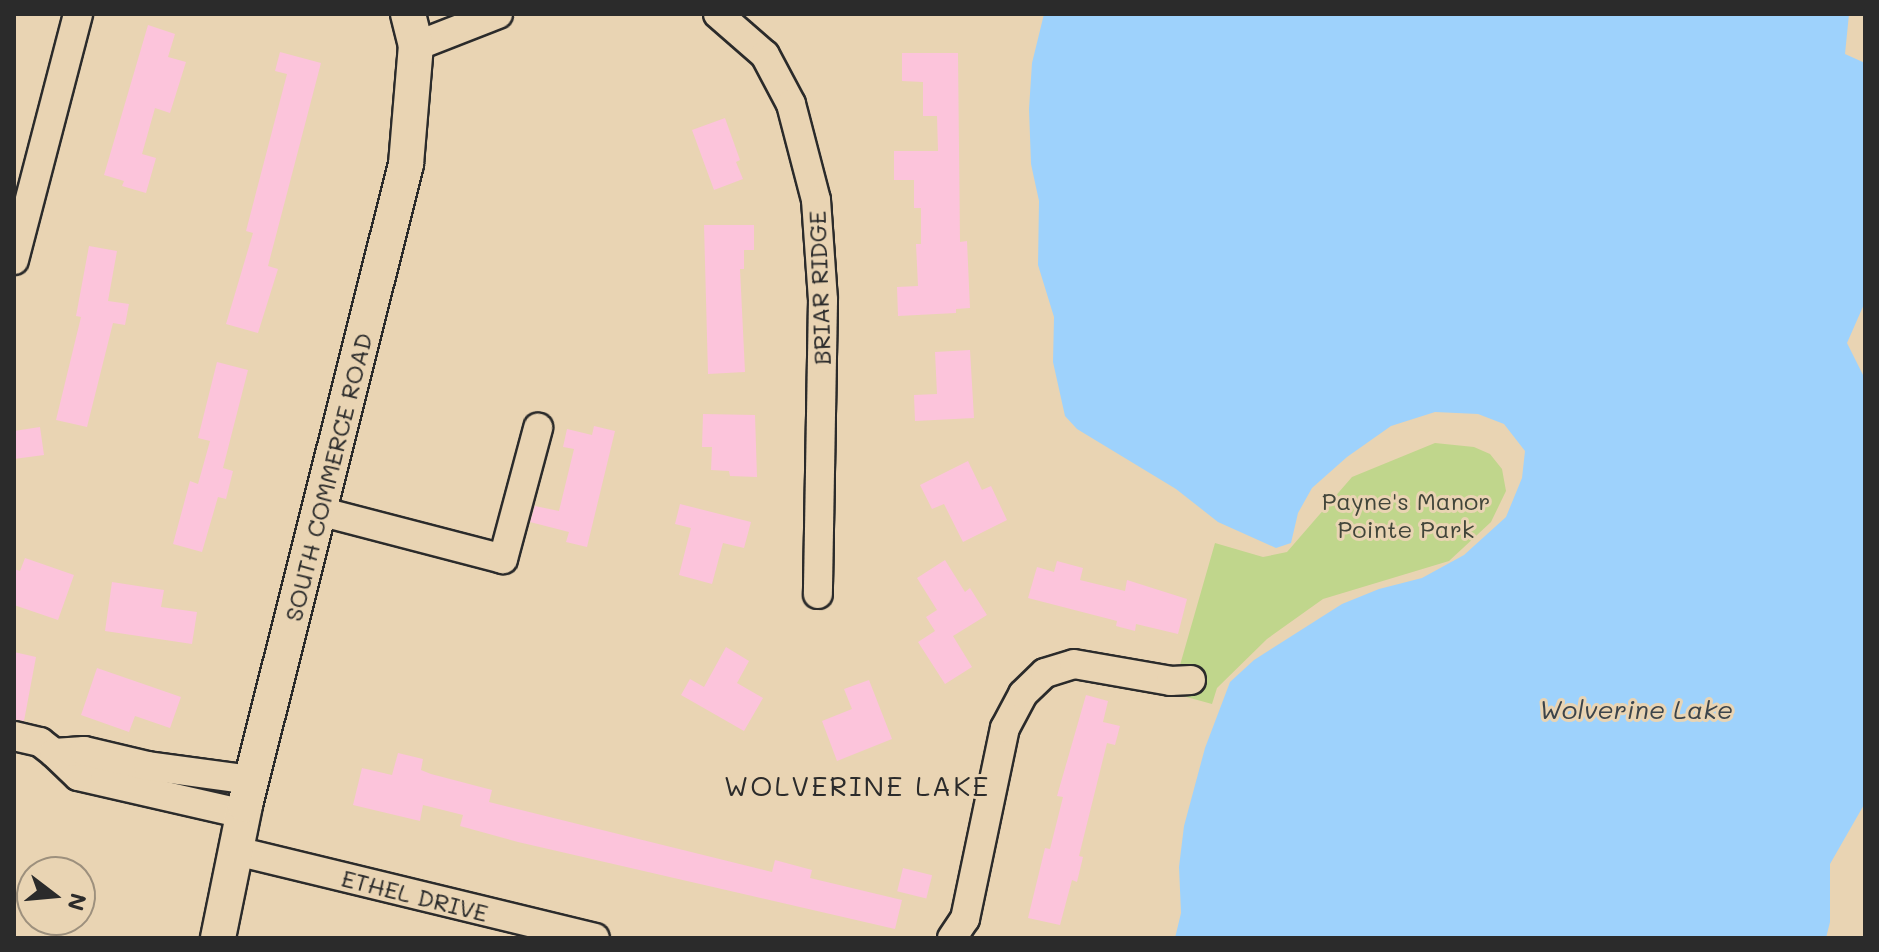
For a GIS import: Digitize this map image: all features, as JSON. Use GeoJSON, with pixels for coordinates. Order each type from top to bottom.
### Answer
{"type":"FeatureCollection","features":[{"type":"Feature","properties":{"kind":"street"},"geometry":{"type":"LineString","coordinates":[[14,260],[78,14]]}},
{"type":"Feature","properties":{"kind":"street"},"geometry":{"type":"LineString","coordinates":[[412,30],[498,14]]}},
{"type":"Feature","properties":{"kind":"street","name":"BRIAR RIDGE"},"geometry":{"type":"LineString","coordinates":[[718,14],[765,55],[791,104],[816,200],[823,300],[818,594]]}},
{"type":"Feature","properties":{"kind":"street","name":"SOUTH COMMERCE ROAD"},"geometry":{"type":"LineString","coordinates":[[218,938],[252,780],[406,164],[412,30]]}},
{"type":"Feature","properties":{"kind":"street"},"geometry":{"type":"LineString","coordinates":[[319,511],[503,559],[538,428]]}},
{"type":"Feature","properties":{"kind":"street"},"geometry":{"type":"LineString","coordinates":[[952,938],[965,919],[1005,728],[1023,694],[1045,673],[1074,664],[1171,681],[1191,680]]}},
{"type":"Feature","properties":{"kind":"street"},"geometry":{"type":"LineString","coordinates":[[14,736],[40,742],[78,776],[244,814]]}},
{"type":"Feature","properties":{"kind":"street"},"geometry":{"type":"LineString","coordinates":[[54,753],[84,751],[148,766],[252,780]]}},
{"type":"Feature","properties":{"kind":"street","name":"ETHEL DRIVE"},"geometry":{"type":"LineString","coordinates":[[236,851],[595,938]]}},
{"type":"Feature","properties":{"kind":"green space","name":"Payne's Manor Pointe Park"},"geometry":{"type":"Polygon","coordinates":[[[1435,443],[1474,447],[1490,454],[1502,469],[1506,491],[1491,522],[1449,561],[1323,599],[1267,639],[1217,688],[1212,704],[1172,693],[1215,543],[1263,557],[1287,552],[1352,477],[1435,443]]]}},
{"type":"Feature","properties":{"kind":"water","name":"Wolverine Lake"},"geometry":{"type":"Polygon","coordinates":[[[1044,14],[1849,14],[1845,54],[1865,63],[1865,302],[1847,343],[1865,379],[1865,803],[1830,864],[1830,922],[1826,938],[1175,938],[1181,913],[1179,867],[1184,826],[1205,748],[1230,682],[1254,660],[1342,604],[1379,589],[1422,578],[1464,555],[1506,517],[1522,478],[1525,451],[1504,424],[1478,414],[1435,412],[1391,426],[1347,457],[1312,488],[1298,513],[1291,543],[1276,548],[1218,522],[1176,489],[1077,429],[1065,416],[1053,362],[1054,317],[1038,265],[1039,201],[1031,164],[1029,109],[1032,63],[1044,14]]]}},
{"type":"Feature","properties":{"kind":"building"},"geometry":{"type":"Polygon","coordinates":[[[148,25],[175,34],[168,57],[186,62],[170,113],[155,108],[142,154],[156,158],[146,193],[122,186],[124,181],[104,175],[148,25]]]}},
{"type":"Feature","properties":{"kind":"building"},"geometry":{"type":"Polygon","coordinates":[[[280,52],[321,63],[268,266],[278,269],[258,333],[226,324],[253,233],[246,231],[287,74],[275,71],[280,52]]]}},
{"type":"Feature","properties":{"kind":"building"},"geometry":{"type":"Polygon","coordinates":[[[902,53],[958,53],[960,242],[967,241],[970,308],[956,309],[956,313],[898,316],[897,287],[918,286],[916,244],[921,244],[921,208],[914,208],[914,180],[894,180],[894,151],[938,151],[937,116],[923,116],[923,82],[902,81],[902,53]]]}},
{"type":"Feature","properties":{"kind":"building"},"geometry":{"type":"Polygon","coordinates":[[[725,118],[740,160],[736,162],[743,179],[714,190],[692,130],[725,118]]]}},
{"type":"Feature","properties":{"kind":"building"},"geometry":{"type":"Polygon","coordinates":[[[704,225],[754,225],[754,250],[744,250],[744,269],[740,269],[745,372],[708,374],[704,225]]]}},
{"type":"Feature","properties":{"kind":"building"},"geometry":{"type":"Polygon","coordinates":[[[89,246],[117,251],[108,301],[129,304],[125,325],[113,323],[87,427],[56,420],[81,317],[76,316],[89,246]]]}},
{"type":"Feature","properties":{"kind":"building"},"geometry":{"type":"Polygon","coordinates":[[[970,350],[974,418],[915,421],[914,395],[937,394],[935,352],[970,350]]]}},
{"type":"Feature","properties":{"kind":"building"},"geometry":{"type":"Polygon","coordinates":[[[217,362],[248,370],[223,468],[233,471],[226,499],[218,497],[202,552],[173,544],[190,481],[198,484],[210,441],[198,438],[217,362]]]}},
{"type":"Feature","properties":{"kind":"building"},"geometry":{"type":"Polygon","coordinates":[[[703,414],[755,415],[757,477],[730,476],[729,471],[711,470],[712,447],[702,447],[703,414]]]}},
{"type":"Feature","properties":{"kind":"building"},"geometry":{"type":"Polygon","coordinates":[[[594,426],[615,431],[587,547],[566,542],[569,532],[530,522],[535,506],[559,511],[574,449],[563,447],[567,429],[592,435],[594,426]]]}},
{"type":"Feature","properties":{"kind":"building"},"geometry":{"type":"Polygon","coordinates":[[[40,427],[44,455],[14,459],[14,431],[40,427]]]}},
{"type":"Feature","properties":{"kind":"building"},"geometry":{"type":"Polygon","coordinates":[[[968,461],[982,490],[991,486],[1007,520],[963,542],[944,504],[932,509],[920,485],[968,461]]]}},
{"type":"Feature","properties":{"kind":"building"},"geometry":{"type":"Polygon","coordinates":[[[680,504],[751,522],[744,548],[723,543],[712,584],[679,575],[691,528],[675,524],[680,504]]]}},
{"type":"Feature","properties":{"kind":"building"},"geometry":{"type":"Polygon","coordinates":[[[25,558],[74,575],[58,620],[14,605],[14,569],[20,571],[25,558]]]}},
{"type":"Feature","properties":{"kind":"building"},"geometry":{"type":"Polygon","coordinates":[[[945,560],[965,592],[970,588],[987,615],[953,636],[972,667],[945,684],[918,642],[935,631],[926,617],[937,610],[917,578],[945,560]]]}},
{"type":"Feature","properties":{"kind":"building"},"geometry":{"type":"Polygon","coordinates":[[[1057,561],[1083,568],[1080,580],[1125,591],[1127,580],[1187,599],[1178,634],[1136,624],[1135,631],[1116,626],[1117,621],[1028,598],[1037,567],[1054,572],[1057,561]]]}},
{"type":"Feature","properties":{"kind":"building"},"geometry":{"type":"Polygon","coordinates":[[[112,582],[164,590],[161,607],[197,612],[192,644],[105,631],[112,582]]]}},
{"type":"Feature","properties":{"kind":"building"},"geometry":{"type":"Polygon","coordinates":[[[726,647],[749,661],[737,683],[763,698],[744,731],[681,695],[690,679],[704,687],[726,647]]]}},
{"type":"Feature","properties":{"kind":"building"},"geometry":{"type":"Polygon","coordinates":[[[14,652],[36,657],[24,721],[14,719],[14,652]]]}},
{"type":"Feature","properties":{"kind":"building"},"geometry":{"type":"Polygon","coordinates":[[[97,668],[181,697],[170,728],[135,716],[129,732],[81,715],[97,668]]]}},
{"type":"Feature","properties":{"kind":"building"},"geometry":{"type":"Polygon","coordinates":[[[869,680],[892,739],[837,761],[822,721],[852,709],[844,689],[869,680]]]}},
{"type":"Feature","properties":{"kind":"building"},"geometry":{"type":"Polygon","coordinates":[[[1086,695],[1108,701],[1103,722],[1120,726],[1115,745],[1107,743],[1079,856],[1083,857],[1077,882],[1072,880],[1060,925],[1028,918],[1045,848],[1050,849],[1063,797],[1057,796],[1086,695]]]}},
{"type":"Feature","properties":{"kind":"building"},"geometry":{"type":"Polygon","coordinates":[[[398,753],[423,759],[421,770],[431,774],[492,790],[489,802],[772,872],[775,860],[812,870],[810,878],[902,900],[895,929],[518,842],[460,826],[463,815],[423,805],[420,821],[353,805],[362,768],[392,775],[398,753]]]}},
{"type":"Feature","properties":{"kind":"building"},"geometry":{"type":"Polygon","coordinates":[[[903,868],[932,875],[926,899],[897,891],[903,868]]]}},
{"type":"Feature","properties":{"kind":"district","name":"WOLVERINE LAKE"},"geometry":{"type":"Point","coordinates":[857,785]}}]}
